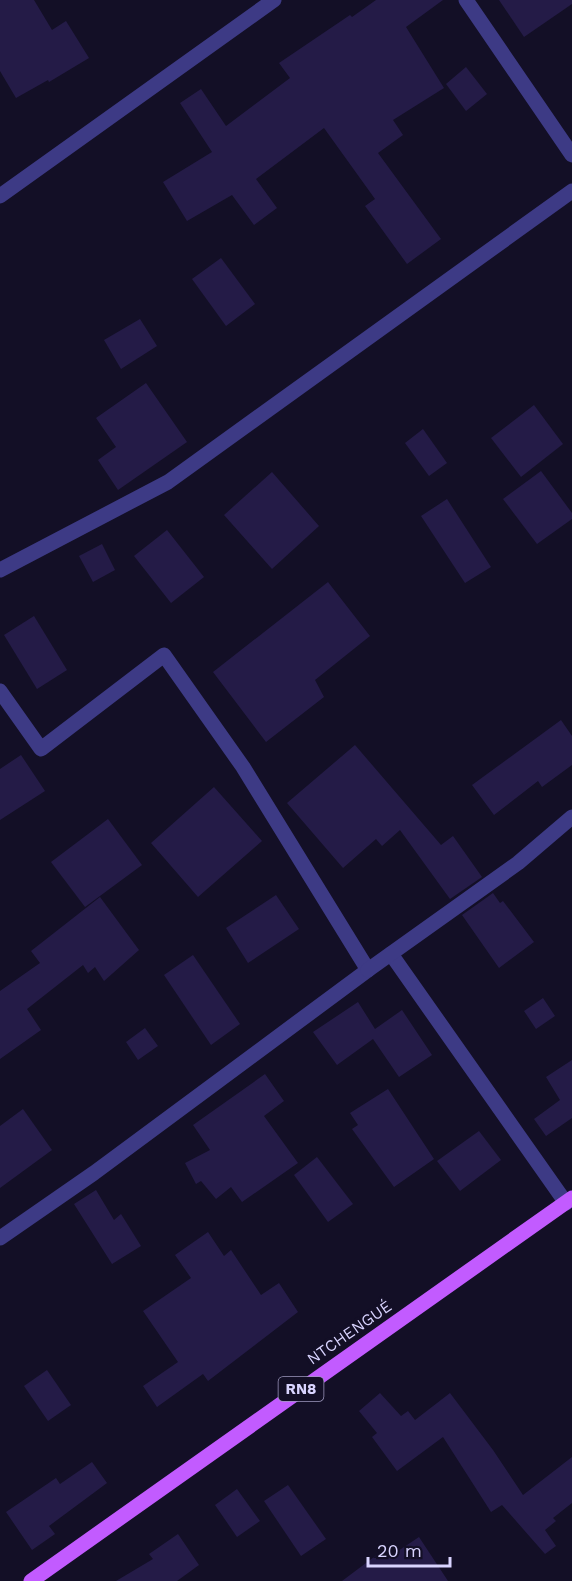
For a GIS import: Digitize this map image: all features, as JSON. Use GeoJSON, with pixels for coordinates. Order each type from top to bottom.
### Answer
{"type":"FeatureCollection","features":[{"type":"Feature","properties":{"kind":"main road","name":"NTCHENGUÉ"},"geometry":{"type":"LineString","coordinates":[[31,1581],[569,1200]]}},
{"type":"Feature","properties":{"kind":"street"},"geometry":{"type":"LineString","coordinates":[[0,196],[274,0]]}},
{"type":"Feature","properties":{"kind":"street"},"geometry":{"type":"LineString","coordinates":[[466,0],[572,155]]}},
{"type":"Feature","properties":{"kind":"street"},"geometry":{"type":"LineString","coordinates":[[0,570],[168,482],[572,191]]}},
{"type":"Feature","properties":{"kind":"street"},"geometry":{"type":"LineString","coordinates":[[0,691],[41,749],[164,655],[243,767],[368,970]]}},
{"type":"Feature","properties":{"kind":"street"},"geometry":{"type":"LineString","coordinates":[[0,1238],[94,1173],[368,970],[518,863],[572,818]]}},
{"type":"Feature","properties":{"kind":"street"},"geometry":{"type":"LineString","coordinates":[[391,954],[569,1200]]}},
{"type":"Feature","properties":{"kind":"building"},"geometry":{"type":"Polygon","coordinates":[[[0,0],[34,0],[52,30],[66,21],[89,58],[49,82],[48,80],[16,98],[0,71],[0,0]]]}},
{"type":"Feature","properties":{"kind":"building"},"geometry":{"type":"Polygon","coordinates":[[[376,0],[443,0],[406,27],[444,88],[393,120],[403,135],[378,153],[441,239],[407,264],[365,206],[375,199],[324,128],[256,179],[277,208],[254,225],[232,195],[187,221],[163,182],[212,152],[180,103],[201,89],[226,126],[290,78],[279,63],[376,0]]]}},
{"type":"Feature","properties":{"kind":"building"},"geometry":{"type":"Polygon","coordinates":[[[499,0],[572,0],[572,4],[524,37],[499,0]]]}},
{"type":"Feature","properties":{"kind":"building"},"geometry":{"type":"Polygon","coordinates":[[[466,67],[487,94],[466,111],[446,84],[466,67]]]}},
{"type":"Feature","properties":{"kind":"building"},"geometry":{"type":"Polygon","coordinates":[[[221,258],[255,304],[226,326],[192,279],[221,258]]]}},
{"type":"Feature","properties":{"kind":"building"},"geometry":{"type":"Polygon","coordinates":[[[140,319],[157,346],[121,369],[104,340],[140,319]]]}},
{"type":"Feature","properties":{"kind":"building"},"geometry":{"type":"Polygon","coordinates":[[[146,383],[187,442],[118,490],[98,460],[116,447],[96,418],[146,383]]]}},
{"type":"Feature","properties":{"kind":"building"},"geometry":{"type":"Polygon","coordinates":[[[534,405],[563,444],[521,477],[491,438],[534,405]]]}},
{"type":"Feature","properties":{"kind":"building"},"geometry":{"type":"Polygon","coordinates":[[[423,429],[447,463],[429,476],[405,443],[423,429]]]}},
{"type":"Feature","properties":{"kind":"building"},"geometry":{"type":"Polygon","coordinates":[[[541,471],[572,513],[572,519],[537,544],[503,499],[541,471]]]}},
{"type":"Feature","properties":{"kind":"building"},"geometry":{"type":"Polygon","coordinates":[[[272,472],[319,526],[272,569],[224,515],[272,472]]]}},
{"type":"Feature","properties":{"kind":"building"},"geometry":{"type":"Polygon","coordinates":[[[447,499],[491,567],[465,583],[421,516],[447,499]]]}},
{"type":"Feature","properties":{"kind":"building"},"geometry":{"type":"Polygon","coordinates":[[[167,530],[204,577],[171,603],[134,556],[167,530]]]}},
{"type":"Feature","properties":{"kind":"building"},"geometry":{"type":"Polygon","coordinates":[[[102,544],[115,570],[93,582],[79,556],[102,544]]]}},
{"type":"Feature","properties":{"kind":"building"},"geometry":{"type":"Polygon","coordinates":[[[328,582],[370,636],[315,680],[324,697],[266,742],[213,672],[328,582]]]}},
{"type":"Feature","properties":{"kind":"building"},"geometry":{"type":"Polygon","coordinates":[[[34,616],[67,670],[37,689],[4,635],[34,616]]]}},
{"type":"Feature","properties":{"kind":"building"},"geometry":{"type":"Polygon","coordinates":[[[561,720],[572,736],[572,765],[542,787],[538,781],[494,815],[472,785],[561,720]]]}},
{"type":"Feature","properties":{"kind":"building"},"geometry":{"type":"Polygon","coordinates":[[[355,745],[441,845],[453,836],[482,877],[450,899],[400,830],[382,846],[376,839],[343,868],[287,803],[355,745]]]}},
{"type":"Feature","properties":{"kind":"building"},"geometry":{"type":"Polygon","coordinates":[[[21,755],[45,791],[0,820],[0,769],[21,755]]]}},
{"type":"Feature","properties":{"kind":"building"},"geometry":{"type":"Polygon","coordinates":[[[214,787],[262,841],[198,897],[151,843],[214,787]]]}},
{"type":"Feature","properties":{"kind":"building"},"geometry":{"type":"Polygon","coordinates":[[[108,819],[142,865],[85,907],[51,862],[108,819]]]}},
{"type":"Feature","properties":{"kind":"building"},"geometry":{"type":"Polygon","coordinates":[[[493,893],[500,903],[503,901],[534,942],[499,968],[462,915],[493,893]]]}},
{"type":"Feature","properties":{"kind":"building"},"geometry":{"type":"Polygon","coordinates":[[[276,895],[299,929],[248,963],[226,928],[276,895]]]}},
{"type":"Feature","properties":{"kind":"building"},"geometry":{"type":"Polygon","coordinates":[[[100,897],[139,950],[104,981],[95,967],[88,973],[83,965],[27,1009],[41,1030],[0,1059],[0,991],[40,963],[31,951],[100,897]]]}},
{"type":"Feature","properties":{"kind":"building"},"geometry":{"type":"Polygon","coordinates":[[[193,955],[240,1024],[211,1045],[164,975],[193,955]]]}},
{"type":"Feature","properties":{"kind":"building"},"geometry":{"type":"Polygon","coordinates":[[[543,998],[555,1016],[536,1029],[524,1011],[543,998]]]}},
{"type":"Feature","properties":{"kind":"building"},"geometry":{"type":"Polygon","coordinates":[[[358,1002],[375,1029],[402,1010],[432,1055],[399,1077],[373,1039],[337,1065],[313,1032],[358,1002]]]}},
{"type":"Feature","properties":{"kind":"building"},"geometry":{"type":"Polygon","coordinates":[[[145,1028],[158,1046],[138,1060],[126,1042],[145,1028]]]}},
{"type":"Feature","properties":{"kind":"building"},"geometry":{"type":"Polygon","coordinates":[[[572,1060],[572,1118],[546,1136],[534,1119],[560,1100],[546,1077],[572,1060]]]}},
{"type":"Feature","properties":{"kind":"building"},"geometry":{"type":"Polygon","coordinates":[[[265,1074],[284,1101],[264,1116],[298,1163],[242,1202],[231,1187],[216,1199],[201,1181],[196,1184],[185,1163],[210,1150],[193,1125],[265,1074]]]}},
{"type":"Feature","properties":{"kind":"building"},"geometry":{"type":"Polygon","coordinates":[[[388,1089],[434,1159],[394,1187],[352,1129],[358,1125],[350,1113],[388,1089]]]}},
{"type":"Feature","properties":{"kind":"building"},"geometry":{"type":"Polygon","coordinates":[[[23,1109],[52,1150],[0,1188],[0,1126],[23,1109]]]}},
{"type":"Feature","properties":{"kind":"building"},"geometry":{"type":"Polygon","coordinates":[[[479,1131],[501,1160],[460,1191],[437,1161],[479,1131]]]}},
{"type":"Feature","properties":{"kind":"building"},"geometry":{"type":"Polygon","coordinates":[[[317,1157],[353,1204],[328,1222],[294,1175],[317,1157]]]}},
{"type":"Feature","properties":{"kind":"building"},"geometry":{"type":"Polygon","coordinates":[[[96,1190],[114,1220],[121,1214],[141,1246],[112,1264],[74,1204],[96,1190]]]}},
{"type":"Feature","properties":{"kind":"building"},"geometry":{"type":"Polygon","coordinates":[[[208,1232],[224,1256],[231,1250],[261,1295],[279,1283],[298,1312],[208,1381],[203,1374],[157,1407],[143,1386],[178,1362],[143,1311],[191,1278],[175,1255],[208,1232]]]}},
{"type":"Feature","properties":{"kind":"building"},"geometry":{"type":"Polygon","coordinates":[[[47,1370],[71,1405],[48,1421],[24,1386],[47,1370]]]}},
{"type":"Feature","properties":{"kind":"building"},"geometry":{"type":"Polygon","coordinates":[[[380,1393],[401,1416],[408,1411],[415,1420],[450,1393],[523,1495],[572,1457],[572,1503],[553,1518],[556,1521],[545,1530],[556,1546],[545,1554],[502,1505],[491,1512],[443,1437],[397,1471],[372,1437],[377,1433],[359,1411],[380,1393]]]}},
{"type":"Feature","properties":{"kind":"building"},"geometry":{"type":"Polygon","coordinates":[[[92,1462],[107,1483],[49,1526],[55,1534],[32,1550],[6,1512],[56,1478],[60,1484],[92,1462]]]}},
{"type":"Feature","properties":{"kind":"building"},"geometry":{"type":"Polygon","coordinates":[[[288,1485],[326,1539],[301,1556],[264,1501],[288,1485]]]}},
{"type":"Feature","properties":{"kind":"building"},"geometry":{"type":"Polygon","coordinates":[[[237,1489],[260,1521],[237,1537],[215,1505],[237,1489]]]}},
{"type":"Feature","properties":{"kind":"building"},"geometry":{"type":"Polygon","coordinates":[[[178,1534],[199,1565],[177,1581],[116,1581],[153,1559],[149,1554],[178,1534]]]}},
{"type":"Feature","properties":{"kind":"building"},"geometry":{"type":"Polygon","coordinates":[[[419,1537],[448,1581],[342,1581],[386,1548],[392,1555],[419,1537]]]}}]}
